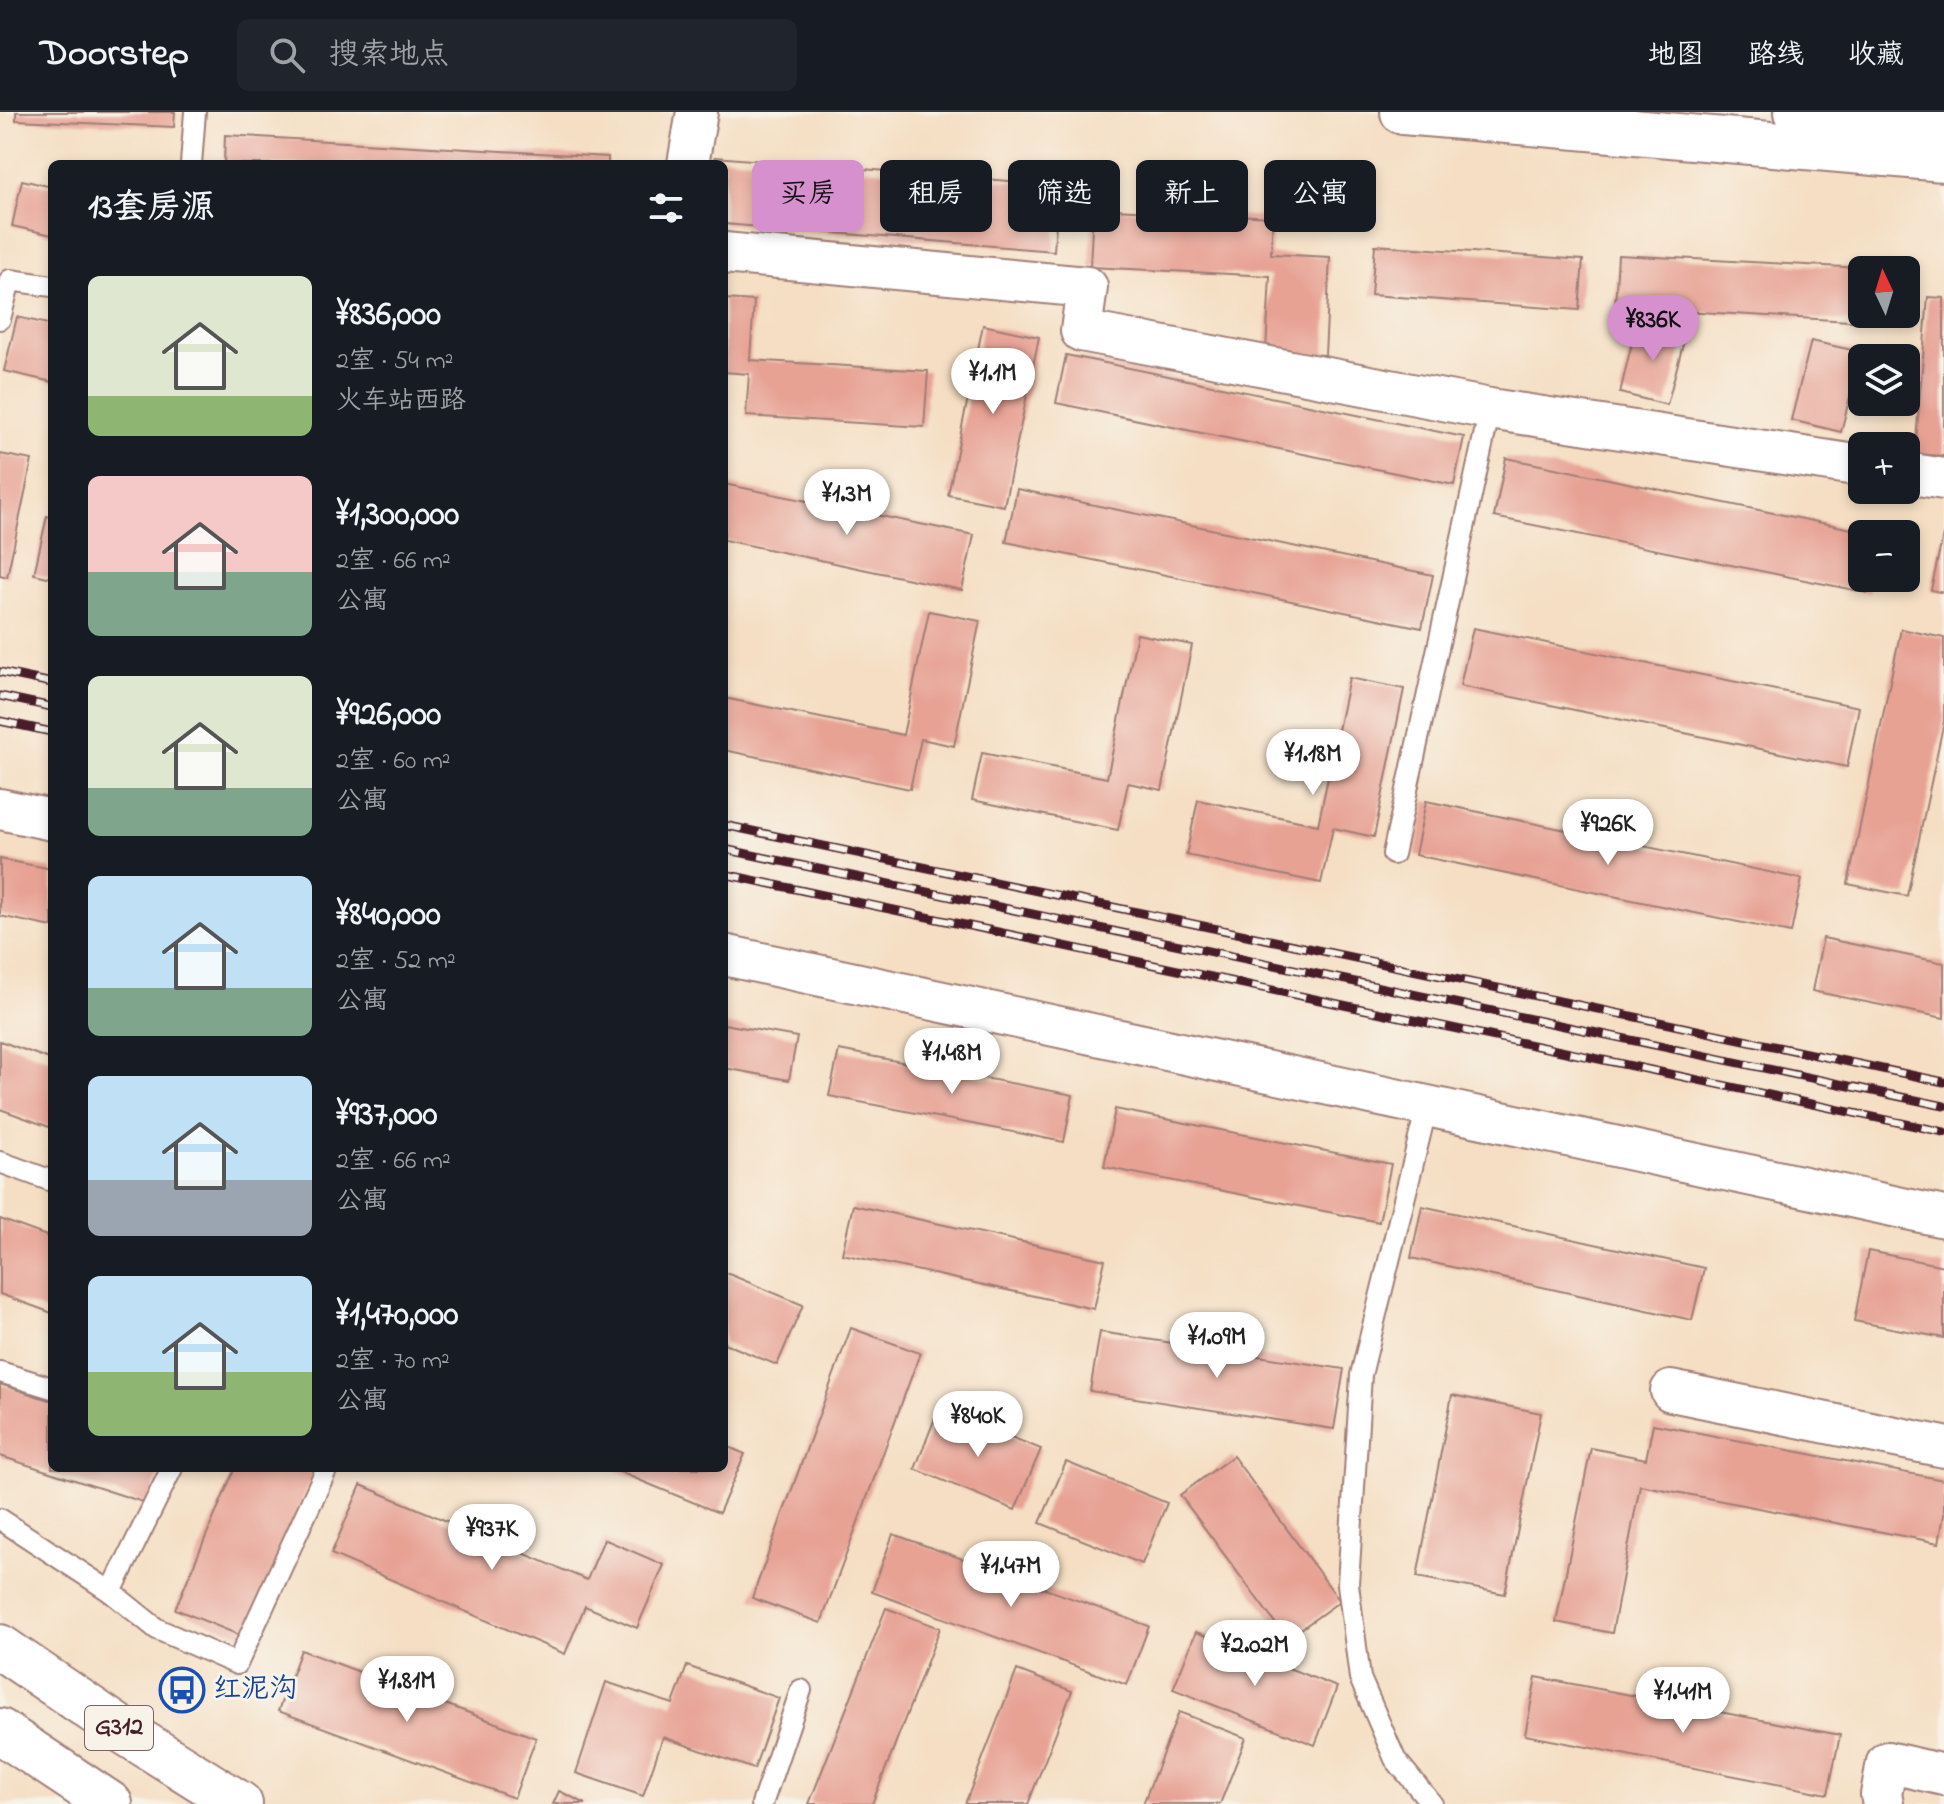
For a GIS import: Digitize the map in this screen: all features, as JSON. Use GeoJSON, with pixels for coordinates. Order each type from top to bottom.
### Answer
{"type":"FeatureCollection","features":[{"type":"Feature","properties":{"kind":"main road"},"geometry":{"type":"LineString","coordinates":[[1403,112],[1944,159]]}},
{"type":"Feature","properties":{"kind":"main road"},"geometry":{"type":"LineString","coordinates":[[1797,112],[1944,125]]}},
{"type":"Feature","properties":{"kind":"main road","name":"G312"},"geometry":{"type":"LineString","coordinates":[[0,1647],[128,1734],[240,1804]]}},
{"type":"Feature","properties":{"kind":"main road","name":"G312"},"geometry":{"type":"LineString","coordinates":[[0,1731],[88,1798]]}},
{"type":"Feature","properties":{"kind":"street"},"geometry":{"type":"LineString","coordinates":[[689,160],[697,112]]}},
{"type":"Feature","properties":{"kind":"street"},"geometry":{"type":"LineString","coordinates":[[728,253],[1087,287],[1081,331],[1490,409],[1848,464]]}},
{"type":"Feature","properties":{"kind":"street"},"geometry":{"type":"LineString","coordinates":[[1920,475],[1944,479]]}},
{"type":"Feature","properties":{"kind":"street"},"geometry":{"type":"LineString","coordinates":[[0,809],[48,819]]}},
{"type":"Feature","properties":{"kind":"street"},"geometry":{"type":"LineString","coordinates":[[728,956],[1944,1217]]}},
{"type":"Feature","properties":{"kind":"street"},"geometry":{"type":"LineString","coordinates":[[1671,1391],[1944,1447]]}},
{"type":"Feature","properties":{"kind":"street"},"geometry":{"type":"LineString","coordinates":[[1883,1804],[1881,1795],[1887,1762],[1944,1775]]}},
{"type":"Feature","properties":{"kind":"lane"},"geometry":{"type":"LineString","coordinates":[[191,160],[195,112]]}},
{"type":"Feature","properties":{"kind":"lane"},"geometry":{"type":"LineString","coordinates":[[0,319],[10,280],[48,285]]}},
{"type":"Feature","properties":{"kind":"lane"},"geometry":{"type":"LineString","coordinates":[[1393,854],[1490,409]]}},
{"type":"Feature","properties":{"kind":"lane"},"geometry":{"type":"LineString","coordinates":[[1427,1106],[1361,1375],[1348,1584],[1360,1678],[1395,1759],[1432,1804]]}},
{"type":"Feature","properties":{"kind":"lane"},"geometry":{"type":"LineString","coordinates":[[0,1162],[48,1180]]}},
{"type":"Feature","properties":{"kind":"lane"},"geometry":{"type":"LineString","coordinates":[[0,1372],[48,1387]]}},
{"type":"Feature","properties":{"kind":"lane"},"geometry":{"type":"LineString","coordinates":[[111,1592],[170,1472]]}},
{"type":"Feature","properties":{"kind":"lane"},"geometry":{"type":"LineString","coordinates":[[0,1519],[111,1592],[157,1629],[237,1664],[325,1472]]}},
{"type":"Feature","properties":{"kind":"lane"},"geometry":{"type":"LineString","coordinates":[[762,1804],[801,1690]]}},
{"type":"Feature","properties":{"kind":"building"},"geometry":{"type":"Polygon","coordinates":[[[16,112],[175,112],[174,127],[16,120],[16,112]]]}},
{"type":"Feature","properties":{"kind":"building"},"geometry":{"type":"Polygon","coordinates":[[[225,135],[608,157],[608,160],[224,160],[225,135]]]}},
{"type":"Feature","properties":{"kind":"building"},"geometry":{"type":"Polygon","coordinates":[[[715,157],[752,160],[752,226],[728,224],[728,160],[715,160],[715,157]]]}},
{"type":"Feature","properties":{"kind":"building"},"geometry":{"type":"Polygon","coordinates":[[[864,169],[880,170],[880,232],[992,232],[992,180],[1008,181],[1008,232],[1055,232],[1054,251],[822,232],[864,232],[864,169]]]}},
{"type":"Feature","properties":{"kind":"building"},"geometry":{"type":"Polygon","coordinates":[[[22,180],[48,186],[48,234],[12,226],[22,180]]]}},
{"type":"Feature","properties":{"kind":"building"},"geometry":{"type":"Polygon","coordinates":[[[1120,209],[1136,210],[1136,232],[1248,232],[1248,216],[1264,217],[1264,232],[1272,232],[1271,254],[1330,257],[1325,355],[1266,352],[1270,276],[1090,267],[1092,232],[1120,232],[1120,209]]]}},
{"type":"Feature","properties":{"kind":"building"},"geometry":{"type":"Polygon","coordinates":[[[1375,245],[1583,260],[1579,310],[1371,295],[1375,245]]]}},
{"type":"Feature","properties":{"kind":"building"},"geometry":{"type":"Polygon","coordinates":[[[1618,255],[1848,267],[1848,321],[1615,307],[1618,255]]]}},
{"type":"Feature","properties":{"kind":"building"},"geometry":{"type":"Polygon","coordinates":[[[1928,297],[1944,298],[1944,456],[1920,454],[1920,432],[1917,432],[1928,297]]]}},
{"type":"Feature","properties":{"kind":"building"},"geometry":{"type":"Polygon","coordinates":[[[728,299],[754,301],[750,360],[928,371],[924,427],[746,416],[749,374],[728,372],[728,299]]]}},
{"type":"Feature","properties":{"kind":"building"},"geometry":{"type":"Polygon","coordinates":[[[17,317],[48,324],[48,381],[4,371],[17,317]]]}},
{"type":"Feature","properties":{"kind":"building"},"geometry":{"type":"Polygon","coordinates":[[[1637,321],[1686,333],[1667,405],[1620,393],[1637,321]]]}},
{"type":"Feature","properties":{"kind":"building"},"geometry":{"type":"Polygon","coordinates":[[[983,325],[1039,337],[1004,506],[948,495],[983,325]]]}},
{"type":"Feature","properties":{"kind":"building"},"geometry":{"type":"Polygon","coordinates":[[[1811,341],[1848,349],[1848,404],[1841,432],[1791,420],[1811,341]]]}},
{"type":"Feature","properties":{"kind":"building"},"geometry":{"type":"Polygon","coordinates":[[[1066,355],[1464,437],[1454,485],[1056,403],[1066,355]]]}},
{"type":"Feature","properties":{"kind":"building"},"geometry":{"type":"Polygon","coordinates":[[[0,454],[32,460],[7,577],[0,575],[0,454]]]}},
{"type":"Feature","properties":{"kind":"building"},"geometry":{"type":"Polygon","coordinates":[[[1506,458],[1848,528],[1848,589],[1494,517],[1506,458]]]}},
{"type":"Feature","properties":{"kind":"building"},"geometry":{"type":"Polygon","coordinates":[[[728,485],[974,535],[962,590],[728,541],[728,485]]]}},
{"type":"Feature","properties":{"kind":"building"},"geometry":{"type":"Polygon","coordinates":[[[1017,489],[1433,575],[1422,628],[1006,542],[1017,489]]]}},
{"type":"Feature","properties":{"kind":"building"},"geometry":{"type":"Polygon","coordinates":[[[47,516],[48,516],[48,577],[34,574],[47,516]]]}},
{"type":"Feature","properties":{"kind":"building"},"geometry":{"type":"Polygon","coordinates":[[[1944,535],[1944,593],[1931,590],[1944,535]]]}},
{"type":"Feature","properties":{"kind":"building"},"geometry":{"type":"Polygon","coordinates":[[[929,611],[980,621],[954,746],[921,739],[910,789],[728,751],[728,699],[903,735],[929,611]]]}},
{"type":"Feature","properties":{"kind":"building"},"geometry":{"type":"Polygon","coordinates":[[[1473,628],[1859,707],[1847,767],[1460,686],[1473,628]]]}},
{"type":"Feature","properties":{"kind":"building"},"geometry":{"type":"Polygon","coordinates":[[[1901,629],[1944,638],[1944,721],[1907,896],[1848,884],[1901,629]]]}},
{"type":"Feature","properties":{"kind":"building"},"geometry":{"type":"Polygon","coordinates":[[[1137,634],[1192,645],[1162,790],[1128,783],[1118,830],[972,800],[982,753],[1107,778],[1137,634]]]}},
{"type":"Feature","properties":{"kind":"building"},"geometry":{"type":"Polygon","coordinates":[[[1349,678],[1404,689],[1374,837],[1333,828],[1321,883],[1186,855],[1198,800],[1318,825],[1349,678]]]}},
{"type":"Feature","properties":{"kind":"building"},"geometry":{"type":"Polygon","coordinates":[[[1426,801],[1802,879],[1791,933],[1415,855],[1426,801]]]}},
{"type":"Feature","properties":{"kind":"building"},"geometry":{"type":"Polygon","coordinates":[[[0,859],[48,868],[48,926],[0,916],[0,859]]]}},
{"type":"Feature","properties":{"kind":"building"},"geometry":{"type":"Polygon","coordinates":[[[1823,938],[1944,963],[1944,1018],[1812,991],[1823,938]]]}},
{"type":"Feature","properties":{"kind":"building"},"geometry":{"type":"Polygon","coordinates":[[[728,1025],[797,1037],[789,1080],[728,1069],[728,1025]]]}},
{"type":"Feature","properties":{"kind":"building"},"geometry":{"type":"Polygon","coordinates":[[[0,1041],[48,1059],[48,1127],[0,1109],[0,1041]]]}},
{"type":"Feature","properties":{"kind":"building"},"geometry":{"type":"Polygon","coordinates":[[[839,1050],[1073,1095],[1064,1142],[829,1096],[839,1050]]]}},
{"type":"Feature","properties":{"kind":"building"},"geometry":{"type":"Polygon","coordinates":[[[1115,1109],[1391,1164],[1379,1222],[1104,1167],[1115,1109]]]}},
{"type":"Feature","properties":{"kind":"building"},"geometry":{"type":"Polygon","coordinates":[[[853,1205],[1105,1260],[1094,1309],[842,1254],[853,1205]]]}},
{"type":"Feature","properties":{"kind":"building"},"geometry":{"type":"Polygon","coordinates":[[[1422,1206],[1704,1268],[1692,1320],[1411,1258],[1422,1206]]]}},
{"type":"Feature","properties":{"kind":"building"},"geometry":{"type":"Polygon","coordinates":[[[0,1219],[48,1237],[48,1312],[0,1294],[0,1219]]]}},
{"type":"Feature","properties":{"kind":"building"},"geometry":{"type":"Polygon","coordinates":[[[1868,1251],[1944,1266],[1944,1338],[1854,1321],[1868,1251]]]}},
{"type":"Feature","properties":{"kind":"building"},"geometry":{"type":"Polygon","coordinates":[[[728,1274],[803,1305],[777,1365],[728,1345],[728,1274]]]}},
{"type":"Feature","properties":{"kind":"building"},"geometry":{"type":"Polygon","coordinates":[[[851,1328],[920,1353],[821,1623],[752,1598],[851,1328]]]}},
{"type":"Feature","properties":{"kind":"building"},"geometry":{"type":"Polygon","coordinates":[[[1100,1332],[1344,1369],[1334,1429],[1090,1391],[1100,1332]]]}},
{"type":"Feature","properties":{"kind":"building"},"geometry":{"type":"Polygon","coordinates":[[[0,1384],[48,1400],[48,1471],[0,1456],[0,1384]]]}},
{"type":"Feature","properties":{"kind":"building"},"geometry":{"type":"Polygon","coordinates":[[[1452,1395],[1541,1413],[1505,1594],[1417,1577],[1452,1395]]]}},
{"type":"Feature","properties":{"kind":"building"},"geometry":{"type":"Polygon","coordinates":[[[939,1408],[1041,1449],[1015,1510],[915,1469],[939,1408]]]}},
{"type":"Feature","properties":{"kind":"building"},"geometry":{"type":"Polygon","coordinates":[[[1653,1424],[1944,1480],[1944,1515],[1939,1543],[1640,1485],[1612,1633],[1556,1622],[1591,1448],[1646,1459],[1653,1424]]]}},
{"type":"Feature","properties":{"kind":"building"},"geometry":{"type":"Polygon","coordinates":[[[728,1447],[745,1454],[719,1513],[620,1472],[728,1472],[728,1447]]]}},
{"type":"Feature","properties":{"kind":"building"},"geometry":{"type":"Polygon","coordinates":[[[1233,1456],[1340,1601],[1287,1639],[1180,1495],[1233,1456]]]}},
{"type":"Feature","properties":{"kind":"building"},"geometry":{"type":"Polygon","coordinates":[[[1066,1462],[1167,1503],[1142,1564],[1040,1523],[1066,1462]]]}},
{"type":"Feature","properties":{"kind":"building"},"geometry":{"type":"Polygon","coordinates":[[[50,1472],[159,1472],[149,1504],[50,1472]]]}},
{"type":"Feature","properties":{"kind":"building"},"geometry":{"type":"Polygon","coordinates":[[[233,1472],[314,1472],[244,1637],[175,1609],[233,1472]]]}},
{"type":"Feature","properties":{"kind":"building"},"geometry":{"type":"Polygon","coordinates":[[[361,1485],[587,1580],[604,1539],[664,1565],[637,1628],[585,1606],[565,1654],[331,1554],[361,1485]]]}},
{"type":"Feature","properties":{"kind":"building"},"geometry":{"type":"Polygon","coordinates":[[[893,1534],[1149,1626],[1127,1685],[872,1592],[893,1534]]]}},
{"type":"Feature","properties":{"kind":"building"},"geometry":{"type":"Polygon","coordinates":[[[886,1608],[940,1628],[872,1804],[809,1804],[886,1608]]]}},
{"type":"Feature","properties":{"kind":"building"},"geometry":{"type":"Polygon","coordinates":[[[1196,1632],[1337,1687],[1315,1745],[1173,1689],[1196,1632]]]}},
{"type":"Feature","properties":{"kind":"building"},"geometry":{"type":"Polygon","coordinates":[[[301,1650],[536,1738],[514,1798],[278,1711],[301,1650]]]}},
{"type":"Feature","properties":{"kind":"building"},"geometry":{"type":"Polygon","coordinates":[[[687,1666],[779,1698],[754,1769],[663,1737],[643,1796],[576,1773],[606,1682],[673,1704],[687,1666]]]}},
{"type":"Feature","properties":{"kind":"building"},"geometry":{"type":"Polygon","coordinates":[[[1017,1670],[1072,1691],[1028,1804],[965,1804],[1017,1670]]]}},
{"type":"Feature","properties":{"kind":"building"},"geometry":{"type":"Polygon","coordinates":[[[1536,1677],[1840,1735],[1828,1794],[1525,1735],[1536,1677]]]}},
{"type":"Feature","properties":{"kind":"building"},"geometry":{"type":"Polygon","coordinates":[[[1179,1712],[1246,1738],[1220,1804],[1143,1804],[1179,1712]]]}},
{"type":"Feature","properties":{"kind":"building"},"geometry":{"type":"Polygon","coordinates":[[[559,1791],[586,1804],[553,1804],[559,1791]]]}},
{"type":"Feature","properties":{"kind":"railway"},"geometry":{"type":"LineString","coordinates":[[0,672],[48,682]]}},
{"type":"Feature","properties":{"kind":"railway"},"geometry":{"type":"LineString","coordinates":[[0,696],[48,706]]}},
{"type":"Feature","properties":{"kind":"railway"},"geometry":{"type":"LineString","coordinates":[[0,721],[48,731]]}},
{"type":"Feature","properties":{"kind":"railway"},"geometry":{"type":"LineString","coordinates":[[728,826],[1944,1082]]}},
{"type":"Feature","properties":{"kind":"railway"},"geometry":{"type":"LineString","coordinates":[[728,850],[1944,1106]]}},
{"type":"Feature","properties":{"kind":"railway"},"geometry":{"type":"LineString","coordinates":[[728,875],[1944,1132]]}},
{"type":"Feature","properties":{"kind":"place","name":"红泥沟"},"geometry":{"type":"Point","coordinates":[182,1690]}}]}
